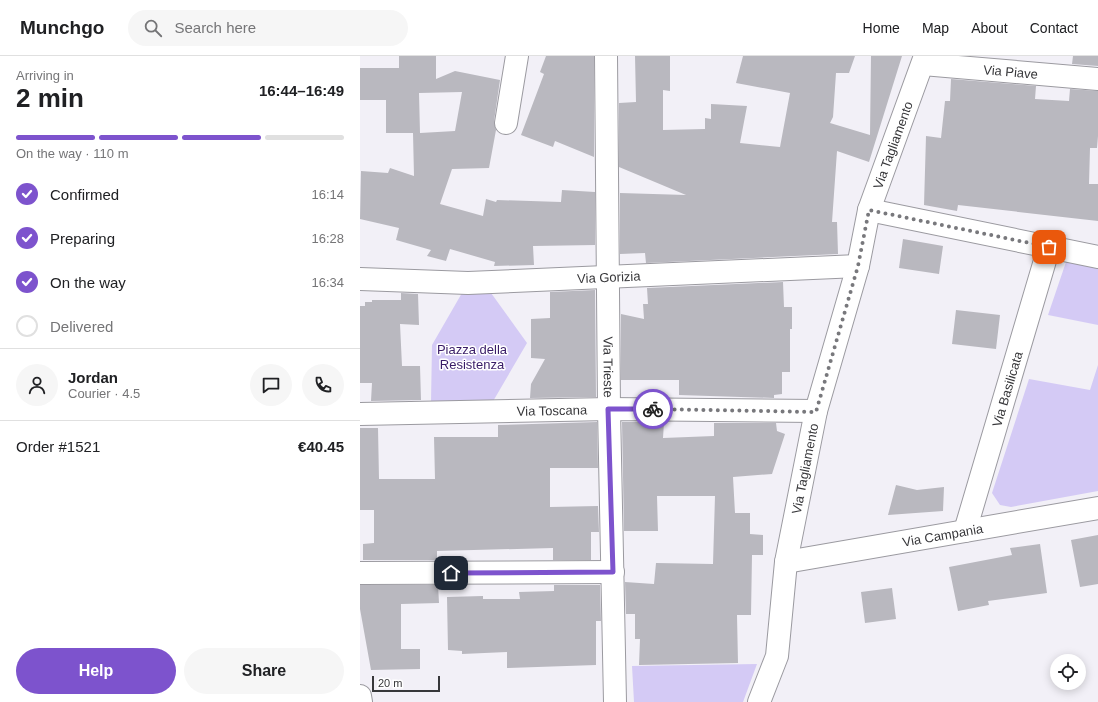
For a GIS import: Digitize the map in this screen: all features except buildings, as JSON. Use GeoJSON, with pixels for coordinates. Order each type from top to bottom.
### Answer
{"type":"FeatureCollection","features":[{"type":"Feature","properties":{"kind":"street"},"geometry":{"type":"LineString","coordinates":[[506,123],[517,56]]}},
{"type":"Feature","properties":{"kind":"street","name":"Via Trieste"},"geometry":{"type":"LineString","coordinates":[[606,56],[608,409],[615,702]]}},
{"type":"Feature","properties":{"kind":"street","name":"Via Piave"},"geometry":{"type":"LineString","coordinates":[[924,60],[1098,79]]}},
{"type":"Feature","properties":{"kind":"street","name":"Via Tagliamento"},"geometry":{"type":"LineString","coordinates":[[759,702],[777,656],[786,562],[816,412],[858,266],[869,210],[924,60]]}},
{"type":"Feature","properties":{"kind":"street"},"geometry":{"type":"LineString","coordinates":[[869,210],[1098,257]]}},
{"type":"Feature","properties":{"kind":"street","name":"Via Basilicata"},"geometry":{"type":"LineString","coordinates":[[965,531],[1049,247]]}},
{"type":"Feature","properties":{"kind":"street","name":"Via Gorizia"},"geometry":{"type":"LineString","coordinates":[[360,279],[468,283],[858,266]]}},
{"type":"Feature","properties":{"kind":"street","name":"Via Toscana"},"geometry":{"type":"LineString","coordinates":[[360,414],[608,409],[816,412]]}},
{"type":"Feature","properties":{"kind":"street","name":"Via Campania"},"geometry":{"type":"LineString","coordinates":[[786,562],[1098,508]]}},
{"type":"Feature","properties":{"kind":"street"},"geometry":{"type":"LineString","coordinates":[[360,574],[613,572]]}},
{"type":"Feature","properties":{"kind":"street"},"geometry":{"type":"LineString","coordinates":[[360,696],[361,702]]}},
{"type":"Feature","properties":{"kind":"green space"},"geometry":{"type":"Polygon","coordinates":[[[1066,262],[1098,268],[1098,325],[1048,315],[1066,262]]]}},
{"type":"Feature","properties":{"kind":"green space","name":"Piazza della Resistenza"},"geometry":{"type":"Polygon","coordinates":[[[466,286],[486,286],[527,343],[492,403],[431,402],[432,345],[466,286]]]}},
{"type":"Feature","properties":{"kind":"green space"},"geometry":{"type":"Polygon","coordinates":[[[1098,365],[1098,491],[1011,507],[1000,505],[992,493],[1029,379],[1090,390],[1098,365]]]}},
{"type":"Feature","properties":{"kind":"green space"},"geometry":{"type":"Polygon","coordinates":[[[757,664],[743,702],[634,702],[632,666],[757,664]]]}},
{"type":"Feature","properties":{"kind":"way so far"},"geometry":{"type":"LineString","coordinates":[[653,409],[816,412],[858,266],[869,210],[1049,247]]}},
{"type":"Feature","properties":{"kind":"route"},"geometry":{"type":"LineString","coordinates":[[451,573],[613,572],[608,409],[653,409]]}}]}
